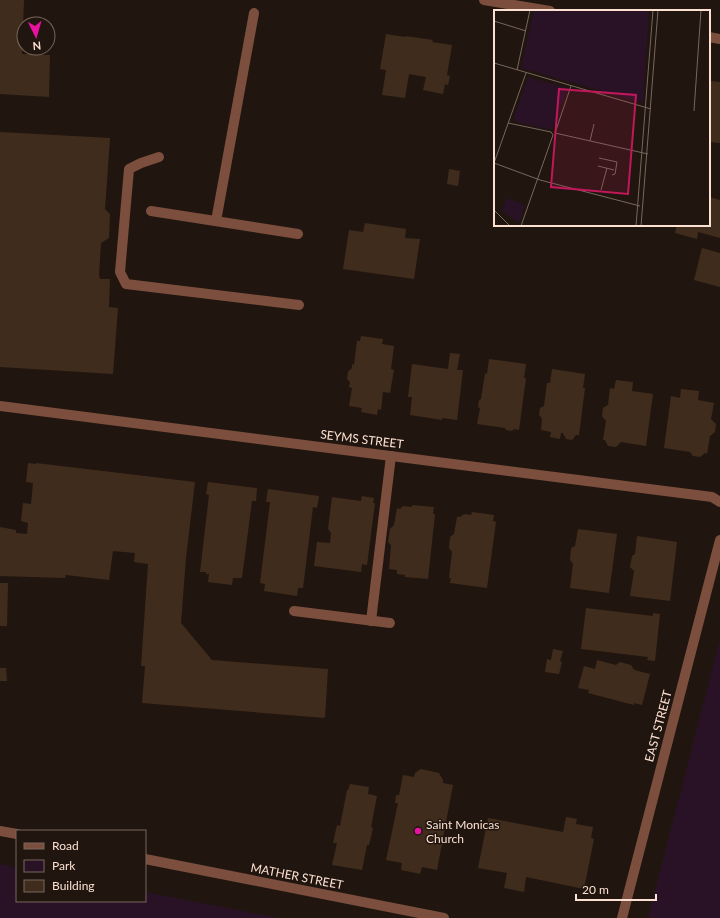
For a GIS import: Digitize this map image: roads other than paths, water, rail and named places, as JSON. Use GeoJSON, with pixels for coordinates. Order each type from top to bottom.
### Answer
{"type":"FeatureCollection","features":[{"type":"Feature","properties":{"kind":"street"},"geometry":{"type":"LineString","coordinates":[[484,0],[544,10]]}},
{"type":"Feature","properties":{"kind":"street"},"geometry":{"type":"LineString","coordinates":[[216,221],[254,14]]}},
{"type":"Feature","properties":{"kind":"street"},"geometry":{"type":"LineString","coordinates":[[710,37],[720,39]]}},
{"type":"Feature","properties":{"kind":"street"},"geometry":{"type":"LineString","coordinates":[[160,157],[141,163],[129,170],[120,272],[126,284],[299,305]]}},
{"type":"Feature","properties":{"kind":"street"},"geometry":{"type":"LineString","coordinates":[[151,211],[298,234]]}},
{"type":"Feature","properties":{"kind":"street","name":"SEYMS STREET"},"geometry":{"type":"LineString","coordinates":[[0,406],[712,497],[720,502]]}},
{"type":"Feature","properties":{"kind":"street"},"geometry":{"type":"LineString","coordinates":[[371,621],[391,456]]}},
{"type":"Feature","properties":{"kind":"street","name":"EAST STREET"},"geometry":{"type":"LineString","coordinates":[[622,918],[720,540]]}},
{"type":"Feature","properties":{"kind":"street"},"geometry":{"type":"LineString","coordinates":[[294,611],[390,623]]}},
{"type":"Feature","properties":{"kind":"street"},"geometry":{"type":"LineString","coordinates":[[0,831],[16,834]]}},
{"type":"Feature","properties":{"kind":"street","name":"MATHER STREET"},"geometry":{"type":"LineString","coordinates":[[146,859],[444,918]]}},
{"type":"Feature","properties":{"kind":"place","name":"Saint Monicas Church"},"geometry":{"type":"Point","coordinates":[418,831]}}]}
